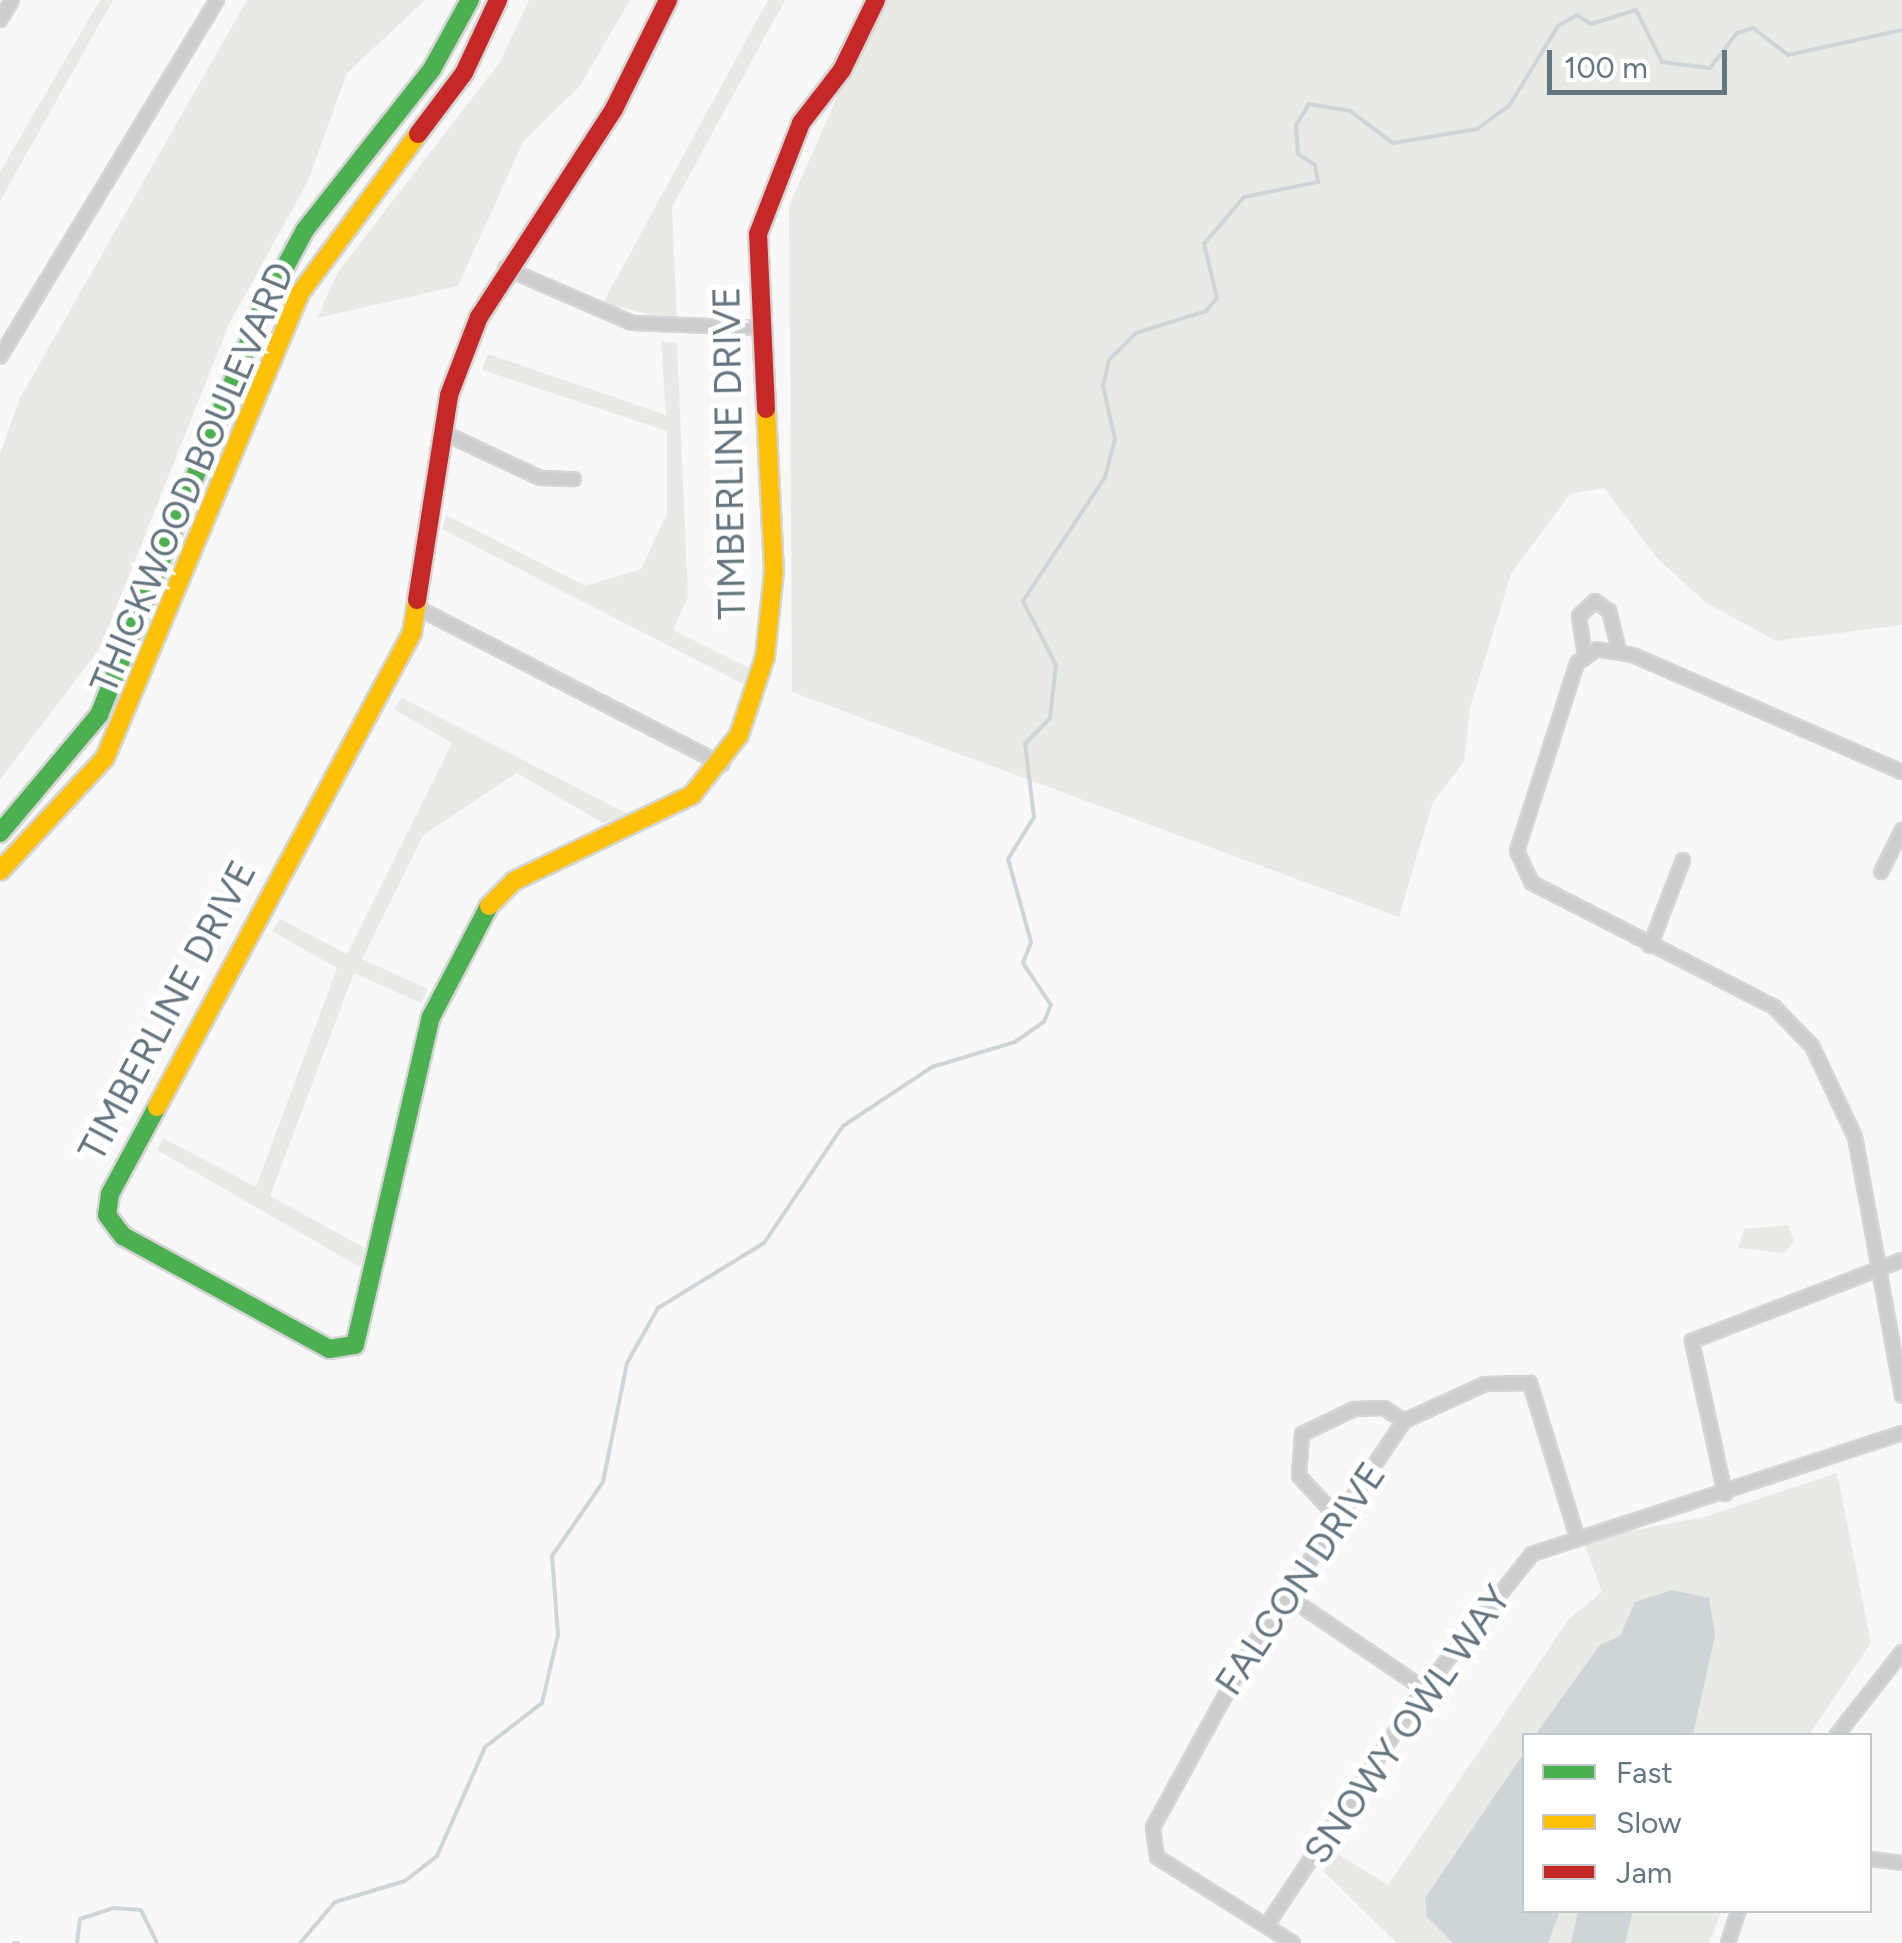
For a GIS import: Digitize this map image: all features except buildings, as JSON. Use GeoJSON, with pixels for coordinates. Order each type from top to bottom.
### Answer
{"type":"FeatureCollection","features":[{"type":"Feature","properties":{"kind":"street"},"geometry":{"type":"LineString","coordinates":[[0,20],[12,0]]}},
{"type":"Feature","properties":{"kind":"street"},"geometry":{"type":"LineString","coordinates":[[0,357],[218,0]]}},
{"type":"Feature","properties":{"kind":"street","name":"THICKWOOD BOULEVARD"},"geometry":{"type":"LineString","coordinates":[[0,833],[98,715],[261,312],[304,230],[432,68],[470,0]]}},
{"type":"Feature","properties":{"kind":"street","name":"THICKWOOD BOULEVARD"},"geometry":{"type":"LineString","coordinates":[[0,871],[105,758],[300,292],[464,73],[498,0]]}},
{"type":"Feature","properties":{"kind":"street","name":"TIMBERLINE DRIVE"},"geometry":{"type":"LineString","coordinates":[[668,0],[614,109],[504,268],[442,432],[418,608],[110,1194],[107,1215],[123,1236],[240,1307],[329,1348],[355,1345],[431,1018],[486,909],[514,881],[658,817],[722,764],[765,657],[774,572],[758,234],[767,196],[876,0]]}},
{"type":"Feature","properties":{"kind":"street"},"geometry":{"type":"LineString","coordinates":[[504,268],[632,322],[760,328]]}},
{"type":"Feature","properties":{"kind":"street"},"geometry":{"type":"LineString","coordinates":[[442,432],[540,478],[574,479]]}},
{"type":"Feature","properties":{"kind":"street"},"geometry":{"type":"LineString","coordinates":[[1619,650],[1609,611],[1595,601],[1579,616],[1584,654],[1516,852],[1532,883],[1774,1007],[1812,1046],[1855,1138],[1902,1396]]}},
{"type":"Feature","properties":{"kind":"street"},"geometry":{"type":"LineString","coordinates":[[418,608],[722,764]]}},
{"type":"Feature","properties":{"kind":"street"},"geometry":{"type":"LineString","coordinates":[[1584,654],[1619,650],[1902,772]]}},
{"type":"Feature","properties":{"kind":"street"},"geometry":{"type":"LineString","coordinates":[[1882,872],[1902,830]]}},
{"type":"Feature","properties":{"kind":"street"},"geometry":{"type":"LineString","coordinates":[[1650,946],[1683,860]]}},
{"type":"Feature","properties":{"kind":"street"},"geometry":{"type":"LineString","coordinates":[[1725,1494],[1692,1341],[1876,1266],[1902,1260]]}},
{"type":"Feature","properties":{"kind":"street","name":"FALCON DRIVE"},"geometry":{"type":"LineString","coordinates":[[1293,1943],[1269,1922],[1157,1857],[1150,1840],[1180,1766],[1404,1421],[1485,1384],[1530,1383],[1576,1532]]}},
{"type":"Feature","properties":{"kind":"street"},"geometry":{"type":"LineString","coordinates":[[1338,1518],[1299,1476],[1302,1434],[1354,1409],[1384,1408],[1404,1421]]}},
{"type":"Feature","properties":{"kind":"street","name":"SNOWY OWL WAY"},"geometry":{"type":"LineString","coordinates":[[1269,1922],[1424,1688],[1532,1554],[1576,1532],[1725,1494],[1902,1433]]}},
{"type":"Feature","properties":{"kind":"street"},"geometry":{"type":"LineString","coordinates":[[1290,1598],[1424,1688]]}},
{"type":"Feature","properties":{"kind":"street"},"geometry":{"type":"LineString","coordinates":[[1839,1733],[1899,1661]]}},
{"type":"Feature","properties":{"kind":"street"},"geometry":{"type":"LineString","coordinates":[[1872,1859],[1902,1863]]}},
{"type":"Feature","properties":{"kind":"street"},"geometry":{"type":"LineString","coordinates":[[1728,1943],[1739,1913]]}},
{"type":"Feature","properties":{"kind":"shaded area"},"geometry":{"type":"Polygon","coordinates":[[[100,0],[113,0],[0,201],[0,172],[100,0]]]}},
{"type":"Feature","properties":{"kind":"shaded area"},"geometry":{"type":"Polygon","coordinates":[[[247,0],[425,0],[347,73],[308,181],[229,324],[100,648],[0,780],[0,454],[20,398],[247,0]]]}},
{"type":"Feature","properties":{"kind":"shaded area"},"geometry":{"type":"Polygon","coordinates":[[[529,0],[630,0],[580,86],[523,142],[458,286],[317,318],[338,272],[500,62],[529,0]]]}},
{"type":"Feature","properties":{"kind":"shaded area"},"geometry":{"type":"Polygon","coordinates":[[[768,0],[785,0],[672,207],[677,321],[603,303],[768,0]]]}},
{"type":"Feature","properties":{"kind":"shaded area"},"geometry":{"type":"Polygon","coordinates":[[[880,0],[1902,0],[1902,625],[1776,641],[1705,602],[1656,557],[1604,488],[1570,494],[1511,574],[1470,708],[1464,762],[1433,802],[1399,917],[792,692],[789,206],[880,0]]]}},
{"type":"Feature","properties":{"kind":"shaded area"},"geometry":{"type":"Polygon","coordinates":[[[661,341],[677,343],[688,597],[673,630],[749,668],[743,684],[442,529],[446,515],[586,586],[641,569],[667,513],[667,431],[482,370],[488,354],[666,415],[661,341]]]}},
{"type":"Feature","properties":{"kind":"shaded area"},"geometry":{"type":"Polygon","coordinates":[[[402,698],[628,814],[603,823],[517,773],[423,835],[362,959],[428,989],[421,1003],[354,973],[270,1196],[365,1248],[360,1267],[157,1150],[163,1138],[256,1187],[337,968],[272,931],[280,919],[347,954],[452,743],[394,709],[402,698]]]}},
{"type":"Feature","properties":{"kind":"shaded area"},"geometry":{"type":"Polygon","coordinates":[[[1788,1225],[1794,1241],[1784,1253],[1738,1248],[1744,1229],[1788,1225]]]}},
{"type":"Feature","properties":{"kind":"shaded area"},"geometry":{"type":"Polygon","coordinates":[[[1837,1473],[1871,1643],[1810,1733],[1522,1733],[1522,1913],[1721,1913],[1709,1943],[1397,1943],[1323,1871],[1336,1853],[1388,1885],[1569,1619],[1602,1592],[1583,1540],[1704,1517],[1837,1473]]]}},
{"type":"Feature","properties":{"kind":"shaded area"},"geometry":{"type":"Polygon","coordinates":[[[1672,1590],[1709,1598],[1715,1635],[1693,1733],[1536,1733],[1600,1645],[1620,1636],[1635,1602],[1672,1590]]]}},
{"type":"Feature","properties":{"kind":"shaded area"},"geometry":{"type":"Polygon","coordinates":[[[1522,1756],[1522,1913],[1559,1913],[1548,1943],[1453,1943],[1427,1917],[1425,1898],[1522,1756]]]}},
{"type":"Feature","properties":{"kind":"shaded area"},"geometry":{"type":"Polygon","coordinates":[[[1578,1913],[1632,1913],[1625,1943],[1571,1943],[1578,1913]]]}},
{"type":"Feature","properties":{"kind":"waterway"},"geometry":{"type":"LineString","coordinates":[[300,1943],[335,1902],[405,1881],[437,1856],[485,1747],[542,1703],[558,1635],[552,1556],[603,1482],[627,1363],[658,1308],[764,1243],[843,1126],[932,1067],[1015,1042],[1044,1022],[1051,1005],[1023,963],[1031,942],[1008,859],[1034,817],[1025,744],[1050,718],[1056,665],[1023,601],[1105,477],[1115,439],[1103,386],[1109,360],[1136,333],[1206,311],[1217,298],[1204,244],[1244,197],[1318,182],[1315,165],[1298,154],[1296,125],[1309,104],[1350,111],[1393,143],[1477,129],[1509,106],[1558,26],[1577,15],[1591,24],[1636,10],[1662,62],[1710,68],[1737,33],[1753,28],[1788,55],[1902,30]]}},
{"type":"Feature","properties":{"kind":"waterway"},"geometry":{"type":"LineString","coordinates":[[77,1943],[80,1919],[113,1908],[141,1910],[157,1943]]}},
{"type":"Feature","properties":{"kind":"traffic: fast"},"geometry":{"type":"LineString","coordinates":[[0,833],[99,715],[261,312],[305,230],[432,69],[470,0]]}},
{"type":"Feature","properties":{"kind":"traffic: fast"},"geometry":{"type":"LineString","coordinates":[[157,1107],[110,1194],[107,1215],[123,1236],[329,1349],[355,1345],[431,1017],[489,906]]}},
{"type":"Feature","properties":{"kind":"traffic: slow"},"geometry":{"type":"LineString","coordinates":[[0,871],[105,758],[300,293],[418,134]]}},
{"type":"Feature","properties":{"kind":"traffic: slow"},"geometry":{"type":"LineString","coordinates":[[489,906],[514,881],[692,795],[739,735],[765,657],[774,572],[766,409]]}},
{"type":"Feature","properties":{"kind":"traffic: slow"},"geometry":{"type":"LineString","coordinates":[[157,1107],[412,633],[417,600]]}},
{"type":"Feature","properties":{"kind":"traffic: jam"},"geometry":{"type":"LineString","coordinates":[[418,134],[464,73],[498,0]]}},
{"type":"Feature","properties":{"kind":"traffic: jam"},"geometry":{"type":"LineString","coordinates":[[417,600],[449,395],[479,317],[614,109],[668,0]]}},
{"type":"Feature","properties":{"kind":"traffic: jam"},"geometry":{"type":"LineString","coordinates":[[766,409],[758,234],[801,123],[842,70],[876,0]]}}]}
